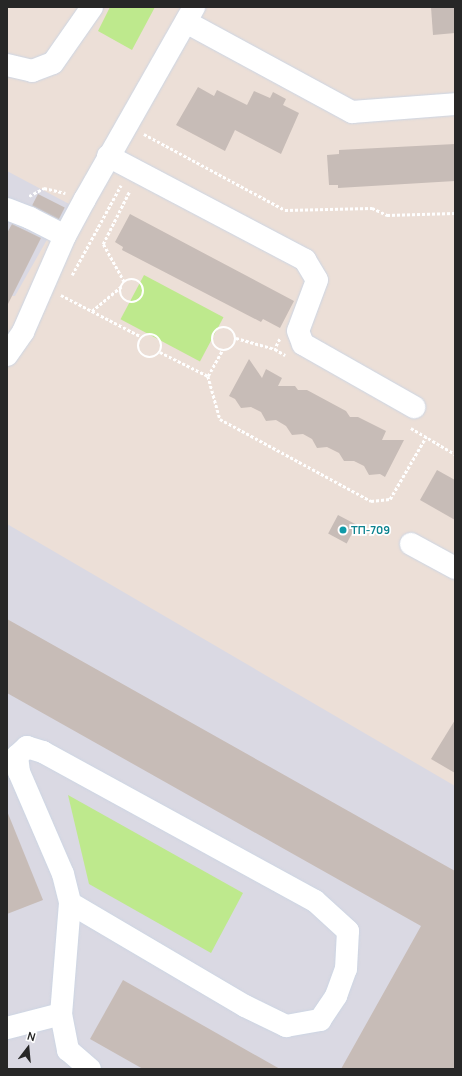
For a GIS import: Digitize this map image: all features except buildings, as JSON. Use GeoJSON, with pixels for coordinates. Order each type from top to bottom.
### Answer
{"type":"FeatureCollection","features":[{"type":"Feature","properties":{"kind":"lane"},"geometry":{"type":"LineString","coordinates":[[7,65],[32,71],[53,63],[92,7]]}},
{"type":"Feature","properties":{"kind":"lane"},"geometry":{"type":"LineString","coordinates":[[7,355],[23,332],[65,236],[84,199],[190,15],[352,112],[455,104]]}},
{"type":"Feature","properties":{"kind":"lane"},"geometry":{"type":"LineString","coordinates":[[105,161],[305,260],[317,280],[298,331],[304,344],[410,416]]}},
{"type":"Feature","properties":{"kind":"lane"},"geometry":{"type":"LineString","coordinates":[[7,209],[30,218],[65,236]]}},
{"type":"Feature","properties":{"kind":"lane"},"geometry":{"type":"LineString","coordinates":[[411,544],[455,568]]}},
{"type":"Feature","properties":{"kind":"lane"},"geometry":{"type":"LineString","coordinates":[[70,903],[245,1006],[286,1026],[320,1020],[336,996],[346,969],[348,931],[315,901],[43,752],[27,747],[17,756],[19,772],[63,874],[70,903],[61,1014],[68,1050],[90,1069]]}},
{"type":"Feature","properties":{"kind":"lane"},"geometry":{"type":"LineString","coordinates":[[7,1028],[61,1014]]}},
{"type":"Feature","properties":{"kind":"path"},"geometry":{"type":"LineString","coordinates":[[126,125],[285,210],[372,208],[387,215],[455,213]]}},
{"type":"Feature","properties":{"kind":"path"},"geometry":{"type":"LineString","coordinates":[[69,282],[124,178],[105,161]]}},
{"type":"Feature","properties":{"kind":"path"},"geometry":{"type":"LineString","coordinates":[[124,282],[103,244],[134,183]]}},
{"type":"Feature","properties":{"kind":"path"},"geometry":{"type":"LineString","coordinates":[[7,209],[44,188],[84,199]]}},
{"type":"Feature","properties":{"kind":"path"},"geometry":{"type":"LineString","coordinates":[[92,311],[121,287],[124,282],[134,279],[139,281],[144,290],[144,295],[136,303],[130,303],[122,297],[121,287]]}},
{"type":"Feature","properties":{"kind":"path"},"geometry":{"type":"LineString","coordinates":[[58,301],[65,288]]}},
{"type":"Feature","properties":{"kind":"path"},"geometry":{"type":"LineString","coordinates":[[61,295],[142,337]]}},
{"type":"Feature","properties":{"kind":"path"},"geometry":{"type":"LineString","coordinates":[[236,338],[232,347],[222,350],[217,349],[212,340],[216,330],[220,327],[231,328],[236,338],[275,349],[289,357]]}},
{"type":"Feature","properties":{"kind":"path"},"geometry":{"type":"LineString","coordinates":[[147,334],[157,336],[162,345],[160,352],[154,357],[144,356],[138,346],[142,337],[147,334]]}},
{"type":"Feature","properties":{"kind":"path"},"geometry":{"type":"LineString","coordinates":[[275,349],[282,336]]}},
{"type":"Feature","properties":{"kind":"path"},"geometry":{"type":"LineString","coordinates":[[222,350],[208,376],[220,419],[371,501],[390,499],[426,437]]}},
{"type":"Feature","properties":{"kind":"path"},"geometry":{"type":"LineString","coordinates":[[160,352],[208,376]]}},
{"type":"Feature","properties":{"kind":"path"},"geometry":{"type":"LineString","coordinates":[[410,416],[426,437],[455,454]]}},
{"type":"Feature","properties":{"kind":"shaded area"},"geometry":{"type":"Polygon","coordinates":[[[7,171],[71,205],[48,238],[15,296],[8,296],[7,298],[7,171]]]}},
{"type":"Feature","properties":{"kind":"shaded area"},"geometry":{"type":"Polygon","coordinates":[[[7,524],[455,786],[455,1069],[7,1069],[7,524]]]}},
{"type":"Feature","properties":{"kind":"green space"},"geometry":{"type":"Polygon","coordinates":[[[110,7],[155,7],[132,50],[98,31],[110,7]]]}},
{"type":"Feature","properties":{"kind":"green space"},"geometry":{"type":"Polygon","coordinates":[[[144,275],[223,317],[200,361],[121,319],[144,275]]]}},
{"type":"Feature","properties":{"kind":"green space"},"geometry":{"type":"Polygon","coordinates":[[[68,795],[243,893],[211,953],[89,884],[68,795]]]}},
{"type":"Feature","properties":{"kind":"place","name":"ТП-709"},"geometry":{"type":"Point","coordinates":[343,530]}}]}
